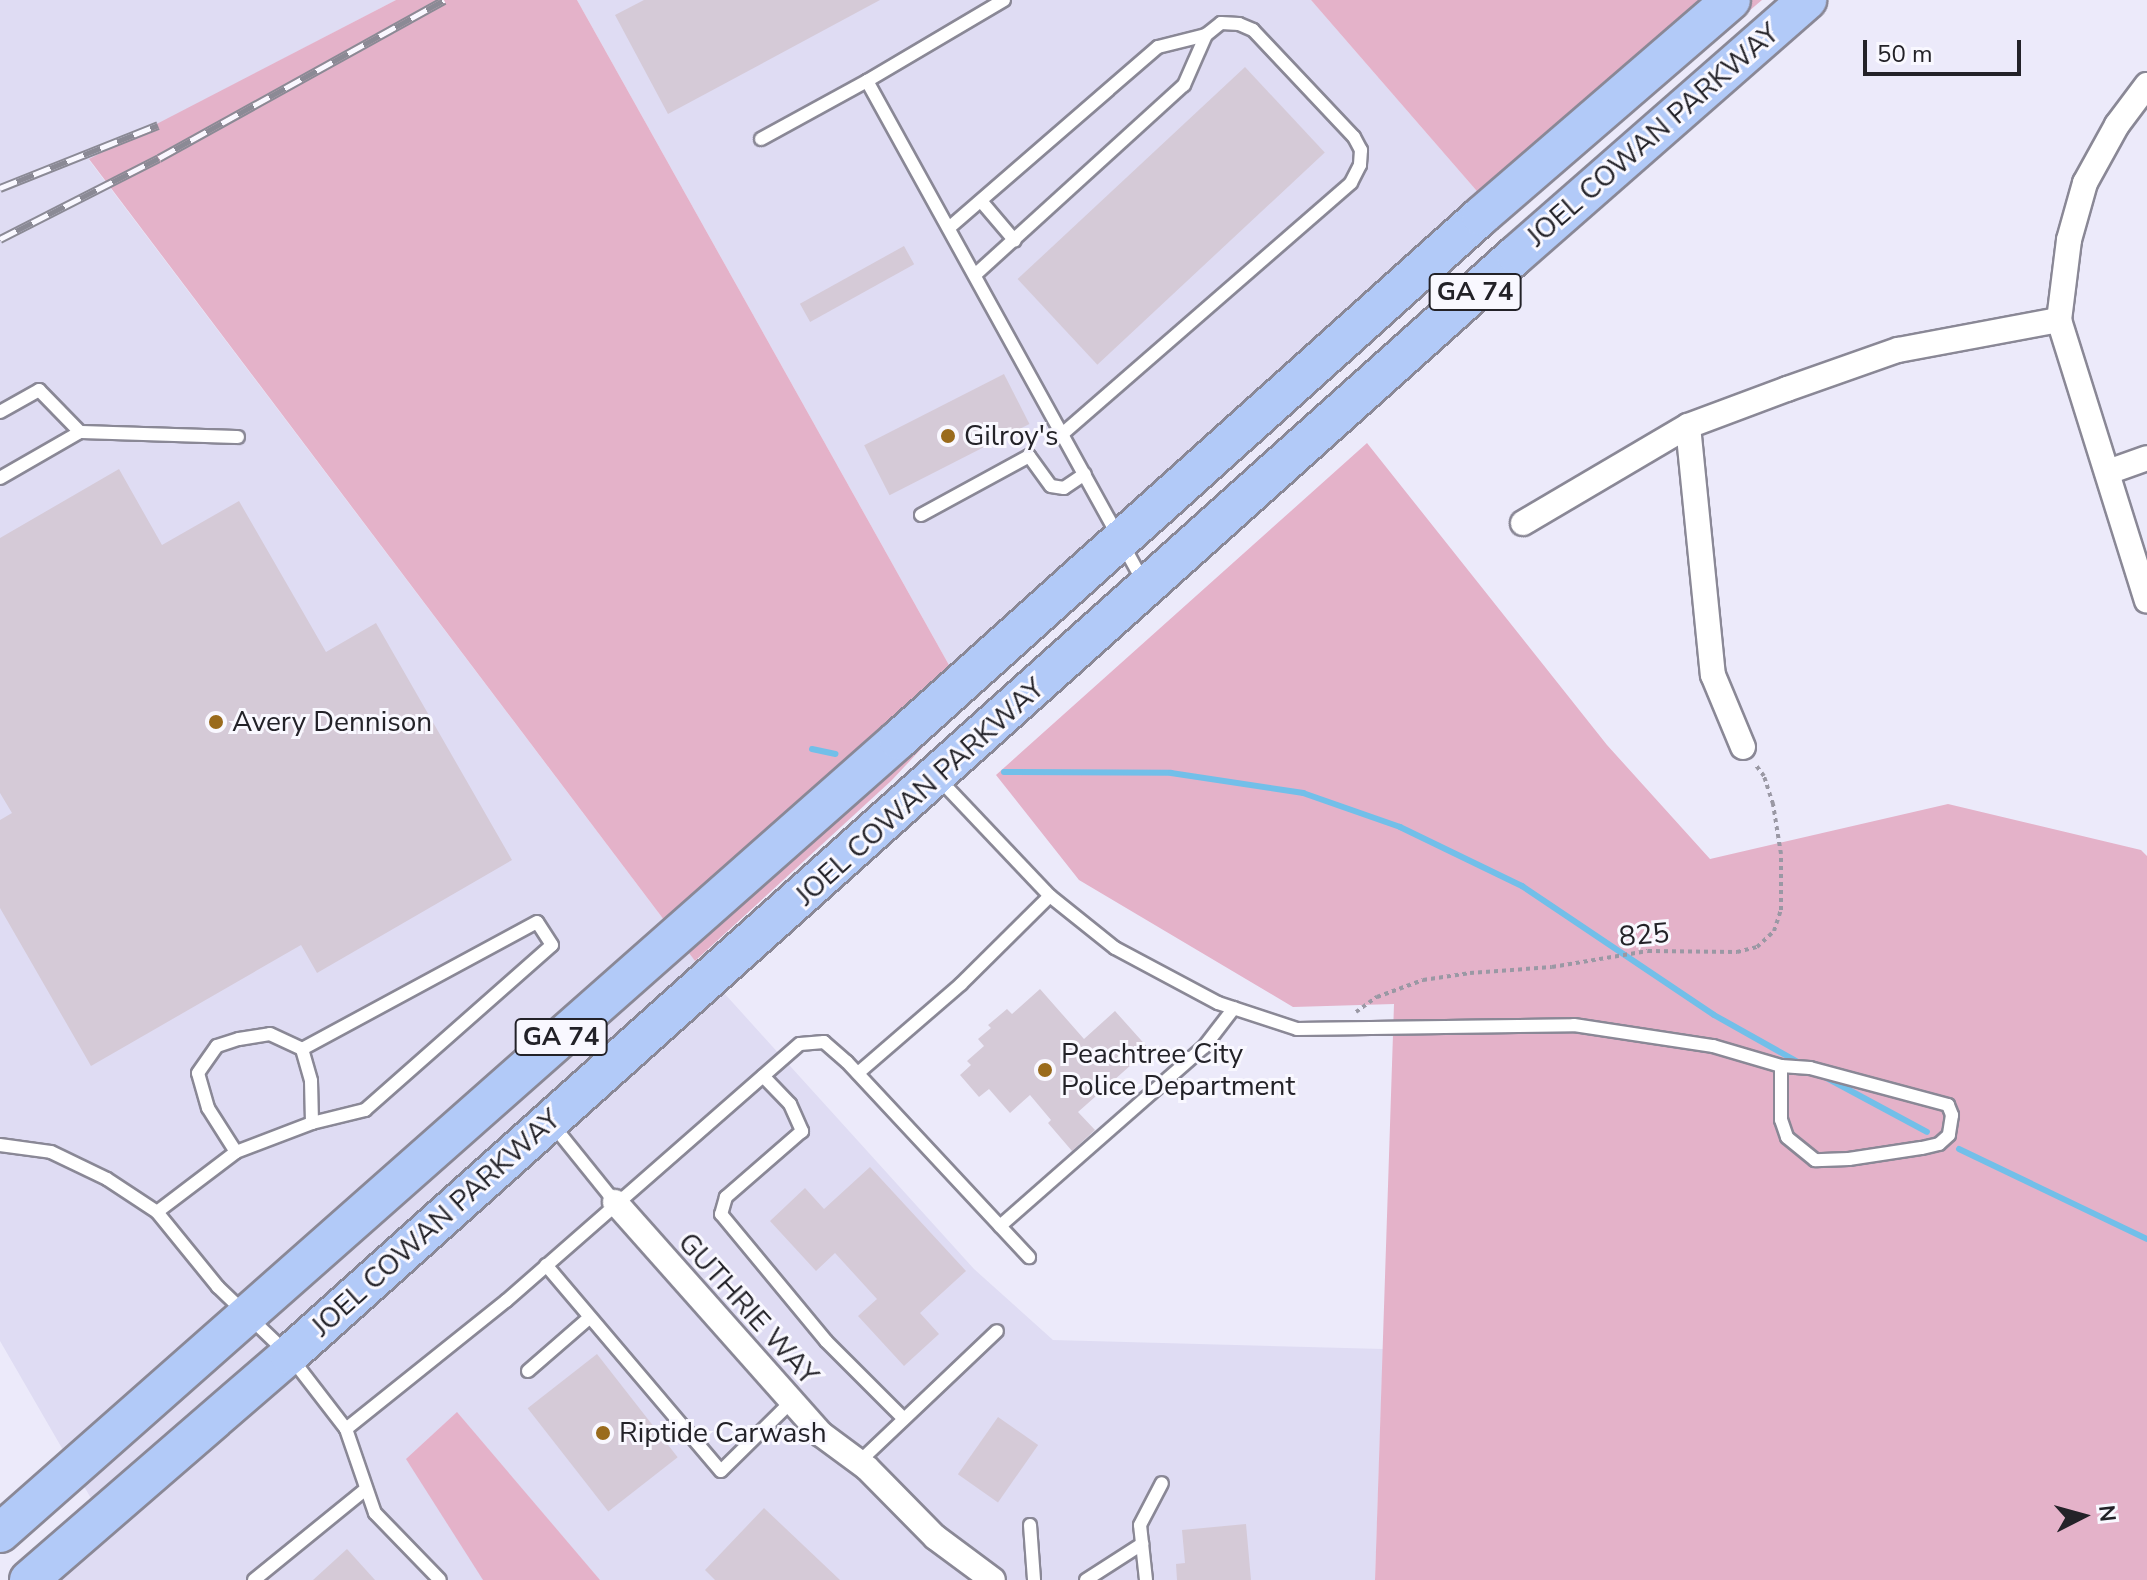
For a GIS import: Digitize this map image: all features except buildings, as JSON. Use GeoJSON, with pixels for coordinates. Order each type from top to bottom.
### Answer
{"type":"FeatureCollection","features":[{"type":"Feature","properties":{"kind":"main road","name":"JOEL COWAN PARKWAY"},"geometry":{"type":"LineString","coordinates":[[0,1533],[235,1303],[1121,541],[1481,216],[1731,0]]}},
{"type":"Feature","properties":{"kind":"main road","name":"JOEL COWAN PARKWAY"},"geometry":{"type":"LineString","coordinates":[[29,1580],[289,1355],[1516,255],[1807,0]]}},
{"type":"Feature","properties":{"kind":"street"},"geometry":{"type":"LineString","coordinates":[[2147,85],[2117,125],[2085,183],[2069,240],[2059,320],[2147,600]]}},
{"type":"Feature","properties":{"kind":"street"},"geometry":{"type":"LineString","coordinates":[[1523,523],[1688,426],[1898,350],[2059,320]]}},
{"type":"Feature","properties":{"kind":"street"},"geometry":{"type":"LineString","coordinates":[[1688,426],[1713,675],[1743,747]]}},
{"type":"Feature","properties":{"kind":"street"},"geometry":{"type":"LineString","coordinates":[[2108,472],[2147,458]]}},
{"type":"Feature","properties":{"kind":"street","name":"GUTHRIE WAY"},"geometry":{"type":"LineString","coordinates":[[615,1202],[790,1403],[821,1434],[859,1462],[935,1537],[993,1580]]}},
{"type":"Feature","properties":{"kind":"lane"},"geometry":{"type":"LineString","coordinates":[[761,139],[1004,0]]}},
{"type":"Feature","properties":{"kind":"lane"},"geometry":{"type":"LineString","coordinates":[[950,227],[1158,47],[1206,35],[1221,23],[1239,24],[1253,30],[1354,137],[1361,150],[1360,165],[1351,183],[1063,433]]}},
{"type":"Feature","properties":{"kind":"lane"},"geometry":{"type":"LineString","coordinates":[[976,274],[1184,85],[1206,35]]}},
{"type":"Feature","properties":{"kind":"lane"},"geometry":{"type":"LineString","coordinates":[[867,81],[1147,589]]}},
{"type":"Feature","properties":{"kind":"lane"},"geometry":{"type":"LineString","coordinates":[[981,201],[1015,241]]}},
{"type":"Feature","properties":{"kind":"lane"},"geometry":{"type":"LineString","coordinates":[[0,412],[39,390],[80,432]]}},
{"type":"Feature","properties":{"kind":"lane"},"geometry":{"type":"LineString","coordinates":[[0,478],[80,432],[238,437]]}},
{"type":"Feature","properties":{"kind":"lane"},"geometry":{"type":"LineString","coordinates":[[921,515],[1029,456],[1051,486],[1064,488],[1085,474]]}},
{"type":"Feature","properties":{"kind":"lane"},"geometry":{"type":"LineString","coordinates":[[937,777],[1050,896],[1115,948],[1234,1008],[1297,1029],[1574,1025],[1713,1046],[1781,1066],[1810,1068],[1948,1105],[1952,1115],[1949,1135],[1939,1144],[1921,1148],[1849,1159],[1815,1160],[1787,1137],[1781,1120],[1781,1066]]}},
{"type":"Feature","properties":{"kind":"lane"},"geometry":{"type":"LineString","coordinates":[[858,1073],[961,984],[1050,896]]}},
{"type":"Feature","properties":{"kind":"lane"},"geometry":{"type":"LineString","coordinates":[[157,1212],[236,1152],[312,1123],[365,1110],[421,1064],[552,945],[537,922],[302,1049]]}},
{"type":"Feature","properties":{"kind":"lane"},"geometry":{"type":"LineString","coordinates":[[1000,1226],[1204,1047],[1234,1008]]}},
{"type":"Feature","properties":{"kind":"lane"},"geometry":{"type":"LineString","coordinates":[[236,1152],[208,1108],[198,1073],[217,1046],[270,1034],[302,1049],[311,1081],[312,1123]]}},
{"type":"Feature","properties":{"kind":"lane"},"geometry":{"type":"LineString","coordinates":[[346,1429],[546,1265],[800,1044],[824,1042],[858,1073],[1029,1257]]}},
{"type":"Feature","properties":{"kind":"lane"},"geometry":{"type":"LineString","coordinates":[[763,1076],[790,1104],[802,1131],[726,1197],[721,1214],[826,1341],[904,1419]]}},
{"type":"Feature","properties":{"kind":"lane","name":"GUTHRIE WAY"},"geometry":{"type":"LineString","coordinates":[[550,1121],[615,1202]]}},
{"type":"Feature","properties":{"kind":"lane"},"geometry":{"type":"LineString","coordinates":[[0,1145],[51,1152],[107,1179],[157,1212],[235,1303],[289,1355],[346,1429],[375,1513],[440,1580]]}},
{"type":"Feature","properties":{"kind":"lane"},"geometry":{"type":"LineString","coordinates":[[546,1265],[721,1471],[790,1403]]}},
{"type":"Feature","properties":{"kind":"lane"},"geometry":{"type":"LineString","coordinates":[[528,1371],[589,1318]]}},
{"type":"Feature","properties":{"kind":"lane"},"geometry":{"type":"LineString","coordinates":[[859,1462],[997,1331]]}},
{"type":"Feature","properties":{"kind":"lane"},"geometry":{"type":"LineString","coordinates":[[1146,1580],[1142,1519],[1162,1483]]}},
{"type":"Feature","properties":{"kind":"lane"},"geometry":{"type":"LineString","coordinates":[[254,1580],[366,1489]]}},
{"type":"Feature","properties":{"kind":"lane"},"geometry":{"type":"LineString","coordinates":[[1030,1525],[1034,1580]]}},
{"type":"Feature","properties":{"kind":"lane"},"geometry":{"type":"LineString","coordinates":[[1086,1580],[1142,1544]]}},
{"type":"Feature","properties":{"kind":"path","name":"825"},"geometry":{"type":"LineString","coordinates":[[1331,1029],[1377,997],[1423,980],[1648,951],[1737,952],[1757,947],[1774,931],[1781,910],[1781,854],[1773,804],[1764,776],[1743,747]]}},
{"type":"Feature","properties":{"kind":"shaded area"},"geometry":{"type":"Polygon","coordinates":[[[0,0],[396,0],[89,160],[695,961],[974,1269],[1053,1340],[1383,1349],[1375,1580],[18,1580],[96,1507],[0,1341],[0,0]]]}},
{"type":"Feature","properties":{"kind":"shaded area"},"geometry":{"type":"Polygon","coordinates":[[[396,0],[577,0],[968,699],[891,781],[695,961],[89,159],[396,0]]]}},
{"type":"Feature","properties":{"kind":"shaded area"},"geometry":{"type":"Polygon","coordinates":[[[577,0],[1311,0],[1502,220],[968,699],[577,0]]]}},
{"type":"Feature","properties":{"kind":"shaded area"},"geometry":{"type":"Polygon","coordinates":[[[1311,0],[1762,0],[1502,220],[1311,0]]]}},
{"type":"Feature","properties":{"kind":"shaded area"},"geometry":{"type":"Polygon","coordinates":[[[1367,443],[1607,745],[1710,859],[1948,804],[2141,850],[2147,856],[2147,1580],[1375,1580],[1394,1004],[1293,1007],[1079,880],[996,775],[1367,443]]]}},
{"type":"Feature","properties":{"kind":"shaded area"},"geometry":{"type":"Polygon","coordinates":[[[457,1412],[600,1580],[483,1580],[406,1459],[457,1412]]]}},
{"type":"Feature","properties":{"kind":"waterway"},"geometry":{"type":"LineString","coordinates":[[812,749],[835,754]]}},
{"type":"Feature","properties":{"kind":"waterway"},"geometry":{"type":"LineString","coordinates":[[1004,772],[1171,773],[1303,793],[1400,827],[1522,886],[1714,1015],[1803,1065]]}},
{"type":"Feature","properties":{"kind":"waterway"},"geometry":{"type":"LineString","coordinates":[[1823,1076],[1927,1132]]}},
{"type":"Feature","properties":{"kind":"waterway"},"geometry":{"type":"LineString","coordinates":[[1959,1149],[2147,1239]]}},
{"type":"Feature","properties":{"kind":"railway"},"geometry":{"type":"LineString","coordinates":[[0,239],[159,158],[444,0]]}},
{"type":"Feature","properties":{"kind":"railway"},"geometry":{"type":"LineString","coordinates":[[0,188],[158,125]]}},
{"type":"Feature","properties":{"kind":"place","name":"Gilroy's"},"geometry":{"type":"Point","coordinates":[948,436]}},
{"type":"Feature","properties":{"kind":"place","name":"Avery Dennison"},"geometry":{"type":"Point","coordinates":[216,722]}},
{"type":"Feature","properties":{"kind":"place","name":"Peachtree City Police Department"},"geometry":{"type":"Point","coordinates":[1045,1070]}},
{"type":"Feature","properties":{"kind":"place","name":"Riptide Carwash"},"geometry":{"type":"Point","coordinates":[603,1433]}}]}
